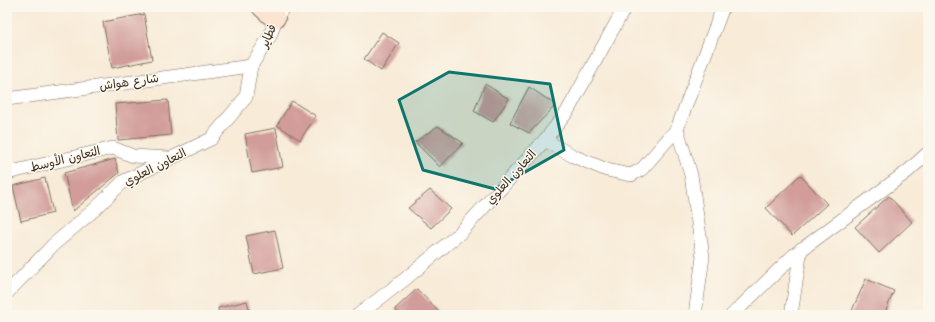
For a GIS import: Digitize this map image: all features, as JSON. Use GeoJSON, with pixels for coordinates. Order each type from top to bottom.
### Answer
{"type":"FeatureCollection","features":[{"type":"Feature","properties":{"kind":"street"},"geometry":{"type":"LineString","coordinates":[[262,7],[272,18],[280,12]]}},
{"type":"Feature","properties":{"kind":"street"},"geometry":{"type":"LineString","coordinates":[[613,7],[618,20]]}},
{"type":"Feature","properties":{"kind":"street","name":"التعاون العلوي"},"geometry":{"type":"LineString","coordinates":[[358,315],[404,280],[460,233],[545,140],[567,112],[624,7]]}},
{"type":"Feature","properties":{"kind":"street"},"geometry":{"type":"LineString","coordinates":[[545,140],[573,156],[607,170],[631,175],[642,169],[677,129],[723,7]]}},
{"type":"Feature","properties":{"kind":"street","name":"فطاير"},"geometry":{"type":"LineString","coordinates":[[252,66],[270,36],[280,12]]}},
{"type":"Feature","properties":{"kind":"street","name":"التعاون العلوي"},"geometry":{"type":"LineString","coordinates":[[7,293],[53,245],[124,182],[211,139],[246,97],[252,66]]}},
{"type":"Feature","properties":{"kind":"street","name":"شارع هواش"},"geometry":{"type":"LineString","coordinates":[[7,99],[252,66]]}},
{"type":"Feature","properties":{"kind":"street"},"geometry":{"type":"LineString","coordinates":[[677,129],[691,175],[703,257],[695,315]]}},
{"type":"Feature","properties":{"kind":"street","name":"التعاون الأوسط"},"geometry":{"type":"LineString","coordinates":[[7,173],[112,148],[133,156],[170,158]]}},
{"type":"Feature","properties":{"kind":"street"},"geometry":{"type":"LineString","coordinates":[[732,315],[801,249],[908,171],[928,153]]}},
{"type":"Feature","properties":{"kind":"street"},"geometry":{"type":"LineString","coordinates":[[791,315],[801,249]]}},
{"type":"Feature","properties":{"kind":"highlighted area"},"geometry":{"type":"Polygon","coordinates":[[[449,72],[550,84],[564,150],[495,189],[423,170],[399,100],[449,72]]]}},
{"type":"Feature","properties":{"kind":"building"},"geometry":{"type":"Polygon","coordinates":[[[144,14],[152,60],[112,68],[103,22],[144,14]]]}},
{"type":"Feature","properties":{"kind":"building"},"geometry":{"type":"Polygon","coordinates":[[[382,32],[399,43],[381,71],[364,59],[382,32]]]}},
{"type":"Feature","properties":{"kind":"building"},"geometry":{"type":"Polygon","coordinates":[[[485,84],[509,99],[493,122],[474,111],[485,84]]]}},
{"type":"Feature","properties":{"kind":"building"},"geometry":{"type":"Polygon","coordinates":[[[529,87],[556,105],[529,133],[510,123],[529,87]]]}},
{"type":"Feature","properties":{"kind":"building"},"geometry":{"type":"Polygon","coordinates":[[[168,100],[171,135],[118,140],[115,104],[168,100]]]}},
{"type":"Feature","properties":{"kind":"building"},"geometry":{"type":"Polygon","coordinates":[[[292,101],[316,116],[300,140],[277,125],[292,101]]]}},
{"type":"Feature","properties":{"kind":"building"},"geometry":{"type":"Polygon","coordinates":[[[438,126],[463,143],[440,167],[415,142],[438,126]]]}},
{"type":"Feature","properties":{"kind":"building"},"geometry":{"type":"Polygon","coordinates":[[[276,128],[283,167],[252,173],[245,134],[276,128]]]}},
{"type":"Feature","properties":{"kind":"building"},"geometry":{"type":"Polygon","coordinates":[[[115,159],[119,173],[73,211],[64,173],[115,159]]]}},
{"type":"Feature","properties":{"kind":"building"},"geometry":{"type":"Polygon","coordinates":[[[800,175],[827,204],[792,236],[766,208],[800,175]]]}},
{"type":"Feature","properties":{"kind":"building"},"geometry":{"type":"Polygon","coordinates":[[[45,178],[53,213],[21,221],[13,186],[45,178]]]}},
{"type":"Feature","properties":{"kind":"building"},"geometry":{"type":"Polygon","coordinates":[[[430,190],[451,209],[431,228],[408,208],[430,190]]]}},
{"type":"Feature","properties":{"kind":"building"},"geometry":{"type":"Polygon","coordinates":[[[889,196],[912,222],[879,253],[855,227],[889,196]]]}},
{"type":"Feature","properties":{"kind":"building"},"geometry":{"type":"Polygon","coordinates":[[[275,230],[283,268],[254,274],[246,236],[275,230]]]}},
{"type":"Feature","properties":{"kind":"building"},"geometry":{"type":"Polygon","coordinates":[[[866,279],[894,291],[884,315],[850,315],[866,279]]]}},
{"type":"Feature","properties":{"kind":"building"},"geometry":{"type":"Polygon","coordinates":[[[417,289],[440,313],[439,315],[400,315],[395,309],[417,289]]]}},
{"type":"Feature","properties":{"kind":"building"},"geometry":{"type":"Polygon","coordinates":[[[247,301],[251,315],[219,315],[218,308],[247,301]]]}}]}
